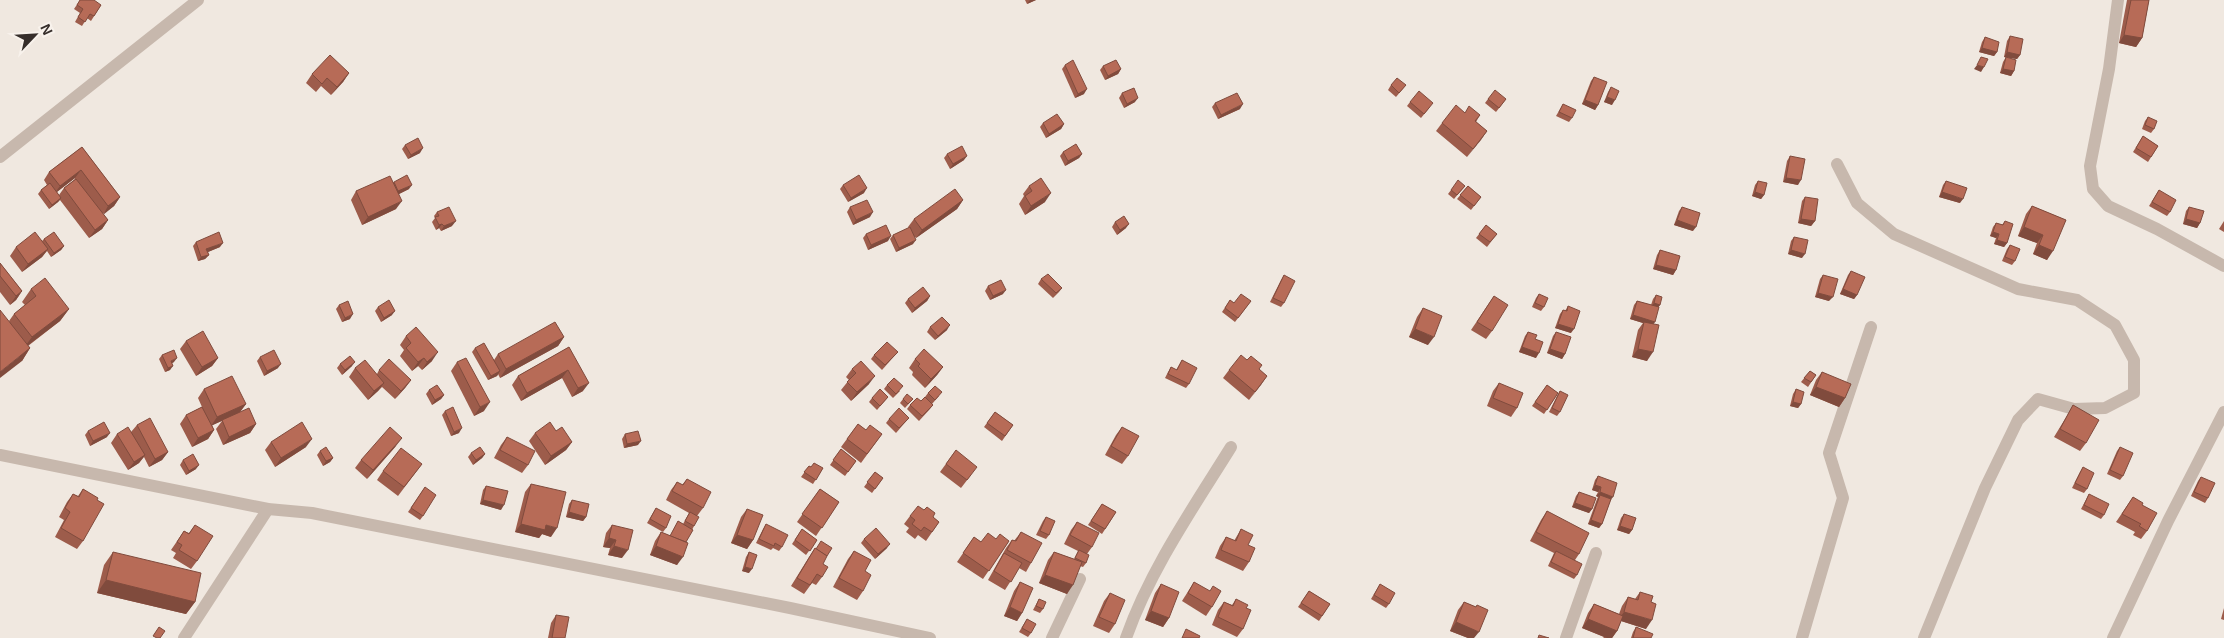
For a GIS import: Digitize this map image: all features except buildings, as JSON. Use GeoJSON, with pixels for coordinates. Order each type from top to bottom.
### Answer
{"type":"FeatureCollection","features":[{"type":"Feature","properties":{"kind":"street"},"geometry":{"type":"LineString","coordinates":[[0,157],[198,0]]}},
{"type":"Feature","properties":{"kind":"street"},"geometry":{"type":"LineString","coordinates":[[2118,0],[2109,70],[2090,166],[2093,189],[2108,206],[2157,229],[2224,266]]}},
{"type":"Feature","properties":{"kind":"street"},"geometry":{"type":"LineString","coordinates":[[1837,164],[1857,203],[1894,234],[2018,289],[2077,300],[2115,326],[2134,360],[2134,393],[2105,408],[2074,409],[2038,399],[2018,420],[1985,488],[1924,638]]}},
{"type":"Feature","properties":{"kind":"street"},"geometry":{"type":"LineString","coordinates":[[1802,638],[1843,498],[1828,453],[1871,327]]}},
{"type":"Feature","properties":{"kind":"street"},"geometry":{"type":"LineString","coordinates":[[2113,638],[2168,521],[2224,412]]}},
{"type":"Feature","properties":{"kind":"street"},"geometry":{"type":"LineString","coordinates":[[1126,638],[1132,622],[1174,538],[1231,447]]}},
{"type":"Feature","properties":{"kind":"street"},"geometry":{"type":"LineString","coordinates":[[0,456],[268,509],[312,512],[930,638]]}},
{"type":"Feature","properties":{"kind":"street"},"geometry":{"type":"LineString","coordinates":[[184,638],[268,509]]}},
{"type":"Feature","properties":{"kind":"street"},"geometry":{"type":"LineString","coordinates":[[1566,638],[1596,553]]}},
{"type":"Feature","properties":{"kind":"street"},"geometry":{"type":"LineString","coordinates":[[1052,638],[1080,579]]}}]}
